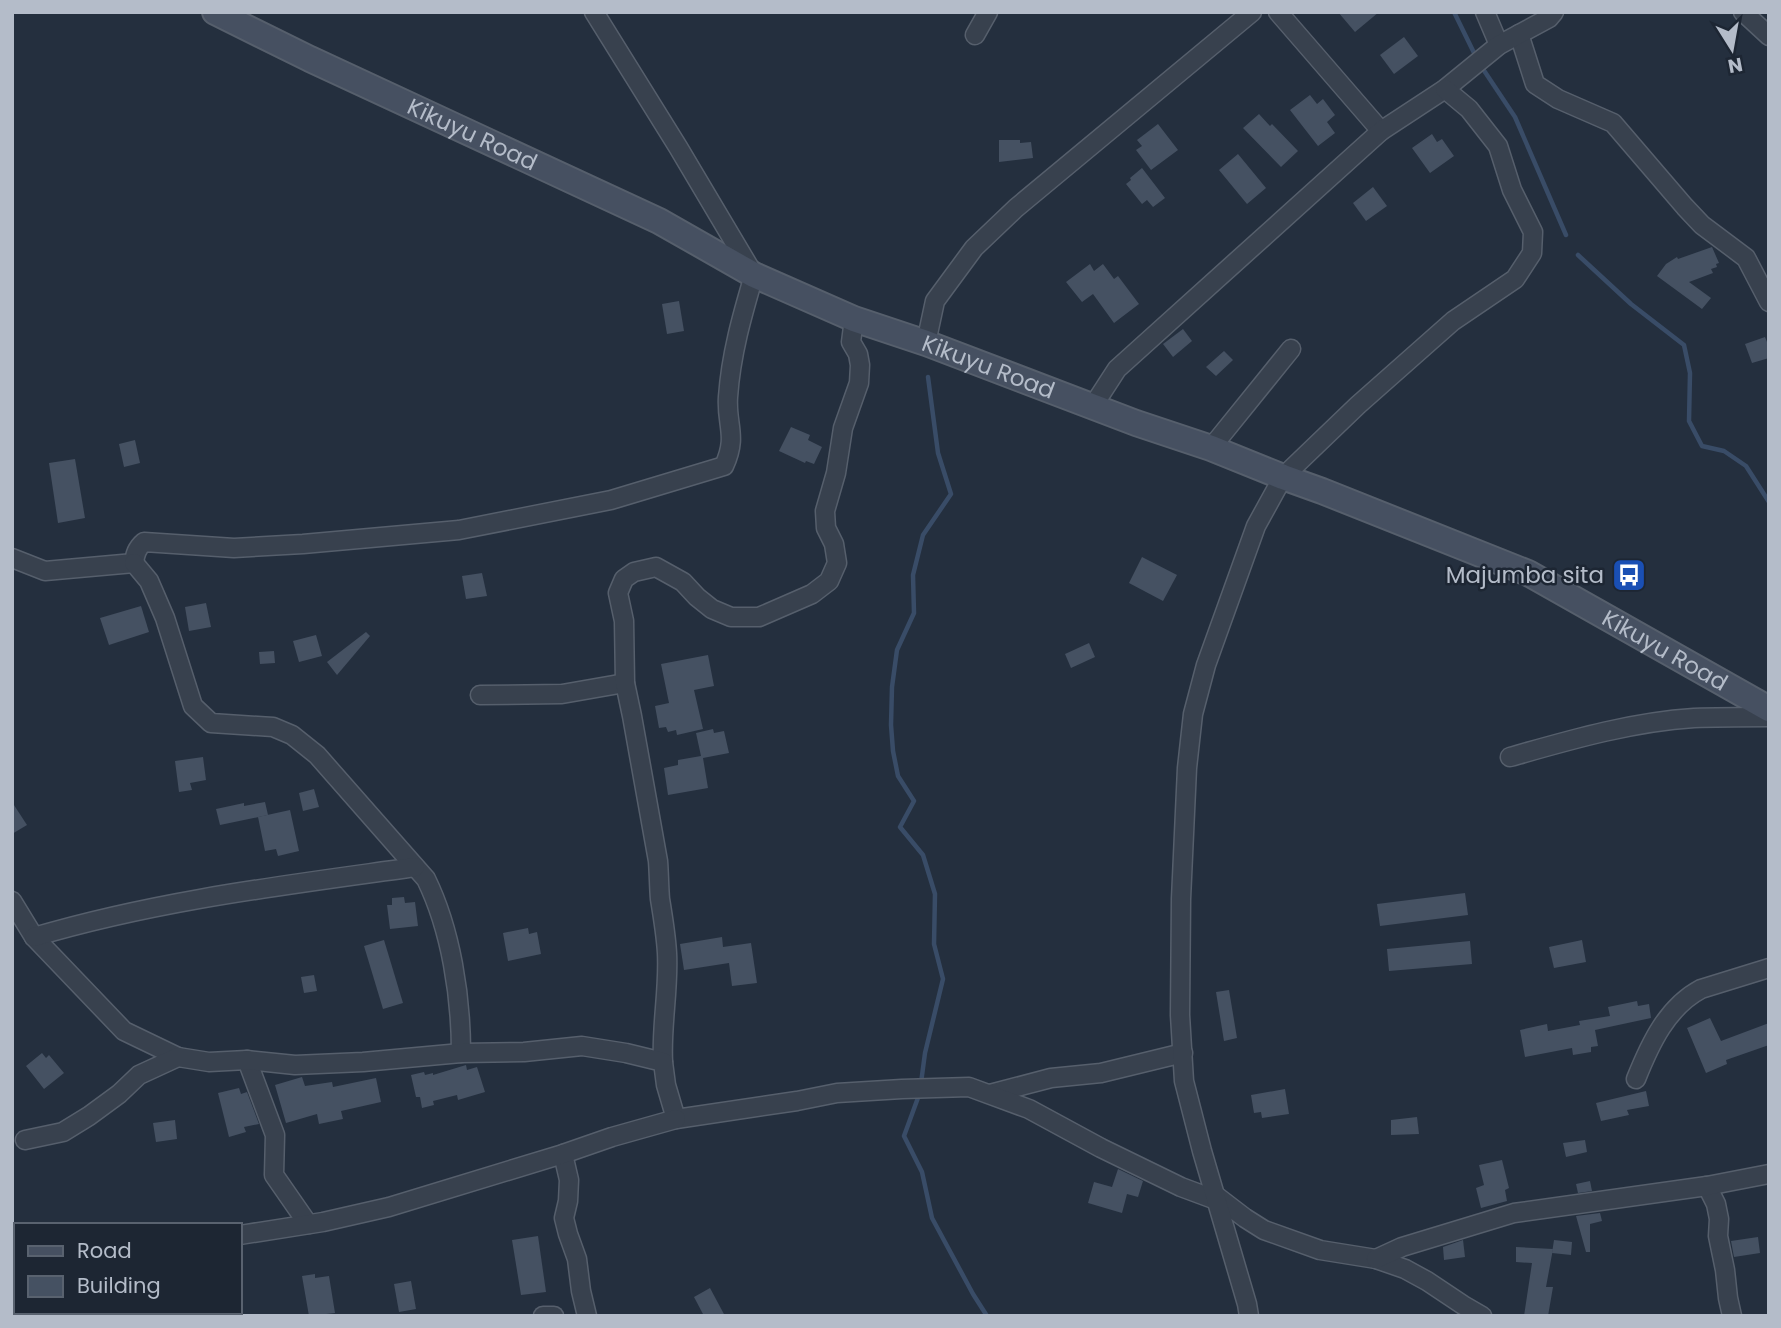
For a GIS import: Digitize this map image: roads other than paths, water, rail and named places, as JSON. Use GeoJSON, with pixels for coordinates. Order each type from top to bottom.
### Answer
{"type":"FeatureCollection","features":[{"type":"Feature","properties":{"kind":"main road","name":"Kikuyu Road"},"geometry":{"type":"LineString","coordinates":[[215,12],[659,221],[754,275],[854,319],[1211,448],[1528,573],[1769,709]]}},
{"type":"Feature","properties":{"kind":"street"},"geometry":{"type":"LineString","coordinates":[[461,1053],[461,1019],[448,941],[436,900],[426,879],[317,755],[292,735],[273,727],[211,723],[193,706],[165,618],[149,581],[134,563],[135,555],[144,542],[234,548],[459,530],[611,500],[724,466],[730,452],[731,430],[727,400],[734,346],[754,275],[594,12]]}},
{"type":"Feature","properties":{"kind":"street"},"geometry":{"type":"LineString","coordinates":[[975,35],[988,12]]}},
{"type":"Feature","properties":{"kind":"street"},"geometry":{"type":"LineString","coordinates":[[926,344],[935,301],[974,248],[1016,208],[1252,12]]}},
{"type":"Feature","properties":{"kind":"street"},"geometry":{"type":"LineString","coordinates":[[1278,12],[1381,131]]}},
{"type":"Feature","properties":{"kind":"street"},"geometry":{"type":"LineString","coordinates":[[1485,12],[1499,46]]}},
{"type":"Feature","properties":{"kind":"street"},"geometry":{"type":"LineString","coordinates":[[1093,406],[1117,369],[1381,131],[1445,89],[1499,46],[1549,18],[1554,12]]}},
{"type":"Feature","properties":{"kind":"street"},"geometry":{"type":"LineString","coordinates":[[1743,12],[1769,36]]}},
{"type":"Feature","properties":{"kind":"street"},"geometry":{"type":"LineString","coordinates":[[1519,34],[1535,83],[1558,99],[1613,123],[1702,225],[1746,258],[1769,302]]}},
{"type":"Feature","properties":{"kind":"street"},"geometry":{"type":"LineString","coordinates":[[1249,1316],[1184,1080],[1180,1015],[1181,899],[1187,768],[1193,714],[1206,666],[1256,526],[1283,477],[1358,405],[1453,321],[1516,279],[1532,253],[1533,232],[1511,190],[1498,146],[1469,109],[1445,89]]}},
{"type":"Feature","properties":{"kind":"street"},"geometry":{"type":"LineString","coordinates":[[676,1119],[666,1085],[663,1062],[667,954],[664,918],[625,683],[624,621],[618,593],[624,579],[634,572],[656,567],[683,582],[712,608],[731,617],[745,618],[759,617],[782,608],[813,594],[829,581],[837,563],[825,511],[836,473],[843,428],[859,383],[858,354],[851,342],[854,319]]}},
{"type":"Feature","properties":{"kind":"street"},"geometry":{"type":"LineString","coordinates":[[1211,448],[1291,349]]}},
{"type":"Feature","properties":{"kind":"street"},"geometry":{"type":"LineString","coordinates":[[12,558],[45,570],[134,563]]}},
{"type":"Feature","properties":{"kind":"street"},"geometry":{"type":"LineString","coordinates":[[480,695],[562,694],[625,683]]}},
{"type":"Feature","properties":{"kind":"street"},"geometry":{"type":"LineString","coordinates":[[1510,757],[1586,736],[1643,725],[1692,718],[1769,717]]}},
{"type":"Feature","properties":{"kind":"street"},"geometry":{"type":"LineString","coordinates":[[34,937],[80,923],[214,895],[415,867]]}},
{"type":"Feature","properties":{"kind":"street"},"geometry":{"type":"LineString","coordinates":[[12,901],[34,937],[124,1031],[178,1058],[209,1062],[247,1060],[295,1065],[461,1053],[524,1052],[582,1046],[663,1062]]}},
{"type":"Feature","properties":{"kind":"street"},"geometry":{"type":"LineString","coordinates":[[1636,1079],[1668,1015],[1693,993],[1769,968]]}},
{"type":"Feature","properties":{"kind":"street"},"geometry":{"type":"LineString","coordinates":[[990,1094],[1051,1078],[1101,1073],[1183,1053]]}},
{"type":"Feature","properties":{"kind":"street"},"geometry":{"type":"LineString","coordinates":[[25,1140],[63,1132],[119,1094],[139,1074],[178,1058]]}},
{"type":"Feature","properties":{"kind":"street"},"geometry":{"type":"LineString","coordinates":[[247,1060],[275,1135],[274,1175],[308,1224]]}},
{"type":"Feature","properties":{"kind":"street"},"geometry":{"type":"LineString","coordinates":[[242,1235],[389,1207],[676,1119],[837,1093],[969,1087],[1029,1109],[1181,1187],[1215,1198],[1264,1230],[1320,1250],[1376,1259],[1405,1269],[1482,1316]]}},
{"type":"Feature","properties":{"kind":"street"},"geometry":{"type":"LineString","coordinates":[[563,1154],[569,1180],[564,1218],[577,1259],[587,1316]]}},
{"type":"Feature","properties":{"kind":"street"},"geometry":{"type":"LineString","coordinates":[[1376,1259],[1402,1247],[1514,1213],[1707,1186],[1769,1174]]}},
{"type":"Feature","properties":{"kind":"street"},"geometry":{"type":"LineString","coordinates":[[1707,1186],[1716,1204],[1718,1236],[1732,1316]]}},
{"type":"Feature","properties":{"kind":"street"},"geometry":{"type":"LineString","coordinates":[[543,1316],[554,1316]]}},
{"type":"Feature","properties":{"kind":"waterway"},"geometry":{"type":"LineString","coordinates":[[1454,12],[1477,59]]}},
{"type":"Feature","properties":{"kind":"waterway"},"geometry":{"type":"LineString","coordinates":[[1481,66],[1515,117],[1566,235]]}},
{"type":"Feature","properties":{"kind":"waterway"},"geometry":{"type":"LineString","coordinates":[[1578,255],[1631,304],[1684,345],[1690,373],[1689,421],[1702,446],[1724,451],[1746,466],[1769,502]]}},
{"type":"Feature","properties":{"kind":"waterway"},"geometry":{"type":"LineString","coordinates":[[921,1083],[925,1053],[943,979],[934,944],[935,894],[923,855],[900,827],[914,801],[898,776],[891,725],[897,650],[914,613],[913,575],[923,535],[951,494],[938,453],[928,377]]}},
{"type":"Feature","properties":{"kind":"waterway"},"geometry":{"type":"LineString","coordinates":[[919,1095],[904,1136],[922,1172],[932,1218],[987,1316]]}},
{"type":"Feature","properties":{"kind":"place","name":"Majumba sita"},"geometry":{"type":"Point","coordinates":[1629,575]}}]}
